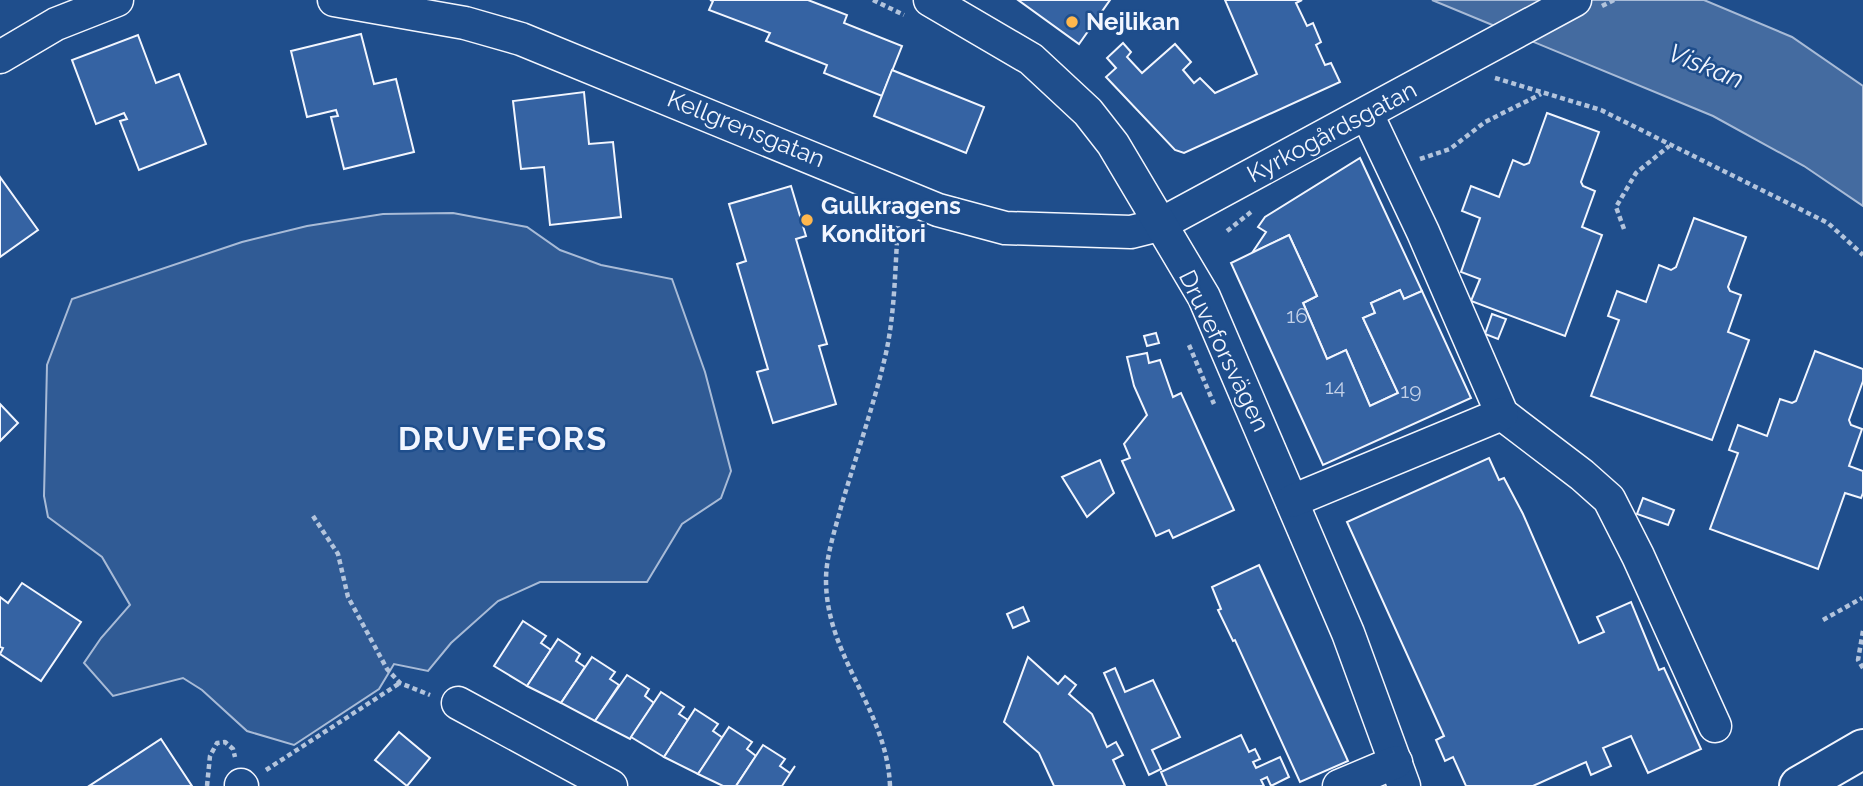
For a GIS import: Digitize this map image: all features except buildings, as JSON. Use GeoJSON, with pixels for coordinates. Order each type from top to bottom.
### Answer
{"type":"FeatureCollection","features":[{"type":"Feature","properties":{"kind":"highway"},"geometry":{"type":"LineString","coordinates":[[1811,779],[1863,749]]}},
{"type":"Feature","properties":{"kind":"street"},"geometry":{"type":"LineString","coordinates":[[0,57],[56,24],[117,0]]}},
{"type":"Feature","properties":{"kind":"street","name":"Kellgrensgatan"},"geometry":{"type":"LineString","coordinates":[[334,0],[465,23],[520,39],[938,210],[1005,228],[1131,232],[1159,225]]}},
{"type":"Feature","properties":{"kind":"street","name":"Kyrkogårdsgatan"},"geometry":{"type":"LineString","coordinates":[[1159,225],[1575,0]]}},
{"type":"Feature","properties":{"kind":"street","name":"Druveforsvägen"},"geometry":{"type":"LineString","coordinates":[[920,9],[1031,59],[1088,112],[1113,144],[1204,297],[1348,633],[1400,774]]}},
{"type":"Feature","properties":{"kind":"street"},"geometry":{"type":"LineString","coordinates":[[1367,114],[1423,232],[1502,414],[1609,499],[1715,726]]}},
{"type":"Feature","properties":{"kind":"street"},"geometry":{"type":"LineString","coordinates":[[1292,501],[1502,414]]}},
{"type":"Feature","properties":{"kind":"street"},"geometry":{"type":"LineString","coordinates":[[458,703],[611,786]]}},
{"type":"Feature","properties":{"kind":"street"},"geometry":{"type":"LineString","coordinates":[[1339,786],[1400,774]]}},
{"type":"Feature","properties":{"kind":"path"},"geometry":{"type":"LineString","coordinates":[[873,0],[920,9]]}},
{"type":"Feature","properties":{"kind":"path"},"geometry":{"type":"LineString","coordinates":[[1488,70],[1492,77],[1601,110],[1828,223],[1863,255]]}},
{"type":"Feature","properties":{"kind":"path"},"geometry":{"type":"LineString","coordinates":[[1416,160],[1450,149],[1485,122],[1541,94]]}},
{"type":"Feature","properties":{"kind":"path"},"geometry":{"type":"LineString","coordinates":[[1623,229],[1616,207],[1636,173],[1669,146]]}},
{"type":"Feature","properties":{"kind":"path"},"geometry":{"type":"LineString","coordinates":[[890,786],[889,764],[880,727],[852,680],[829,617],[825,578],[833,537],[886,351],[900,193]]}},
{"type":"Feature","properties":{"kind":"path"},"geometry":{"type":"LineString","coordinates":[[1187,341],[1217,411]]}},
{"type":"Feature","properties":{"kind":"path"},"geometry":{"type":"LineString","coordinates":[[313,516],[338,554],[348,597],[387,669],[400,683],[458,703]]}},
{"type":"Feature","properties":{"kind":"path"},"geometry":{"type":"LineString","coordinates":[[1823,621],[1863,598]]}},
{"type":"Feature","properties":{"kind":"path"},"geometry":{"type":"LineString","coordinates":[[1863,631],[1858,660],[1863,668]]}},
{"type":"Feature","properties":{"kind":"path"},"geometry":{"type":"LineString","coordinates":[[290,755],[400,683]]}},
{"type":"Feature","properties":{"kind":"shaded area"},"geometry":{"type":"Polygon","coordinates":[[[453,213],[527,227],[560,250],[601,265],[672,279],[705,372],[731,471],[721,498],[682,524],[647,582],[540,582],[498,601],[451,643],[428,671],[394,664],[379,689],[294,745],[247,731],[202,690],[183,678],[113,696],[84,663],[101,638],[130,605],[102,557],[48,517],[44,496],[47,365],[72,299],[242,242],[307,226],[383,214],[453,213]]]}},
{"type":"Feature","properties":{"kind":"water","name":"Viskan"},"geometry":{"type":"Polygon","coordinates":[[[1432,0],[1704,0],[1792,37],[1863,86],[1863,206],[1804,166],[1713,116],[1432,0]]]}},
{"type":"Feature","properties":{"kind":"place","name":"Nejlikan"},"geometry":{"type":"Point","coordinates":[1072,22]}},
{"type":"Feature","properties":{"kind":"place","name":"Gullkragens Konditori"},"geometry":{"type":"Point","coordinates":[807,220]}},
{"type":"Feature","properties":{"kind":"district","name":"DRUVEFORS"},"geometry":{"type":"Point","coordinates":[503,439]}}]}
